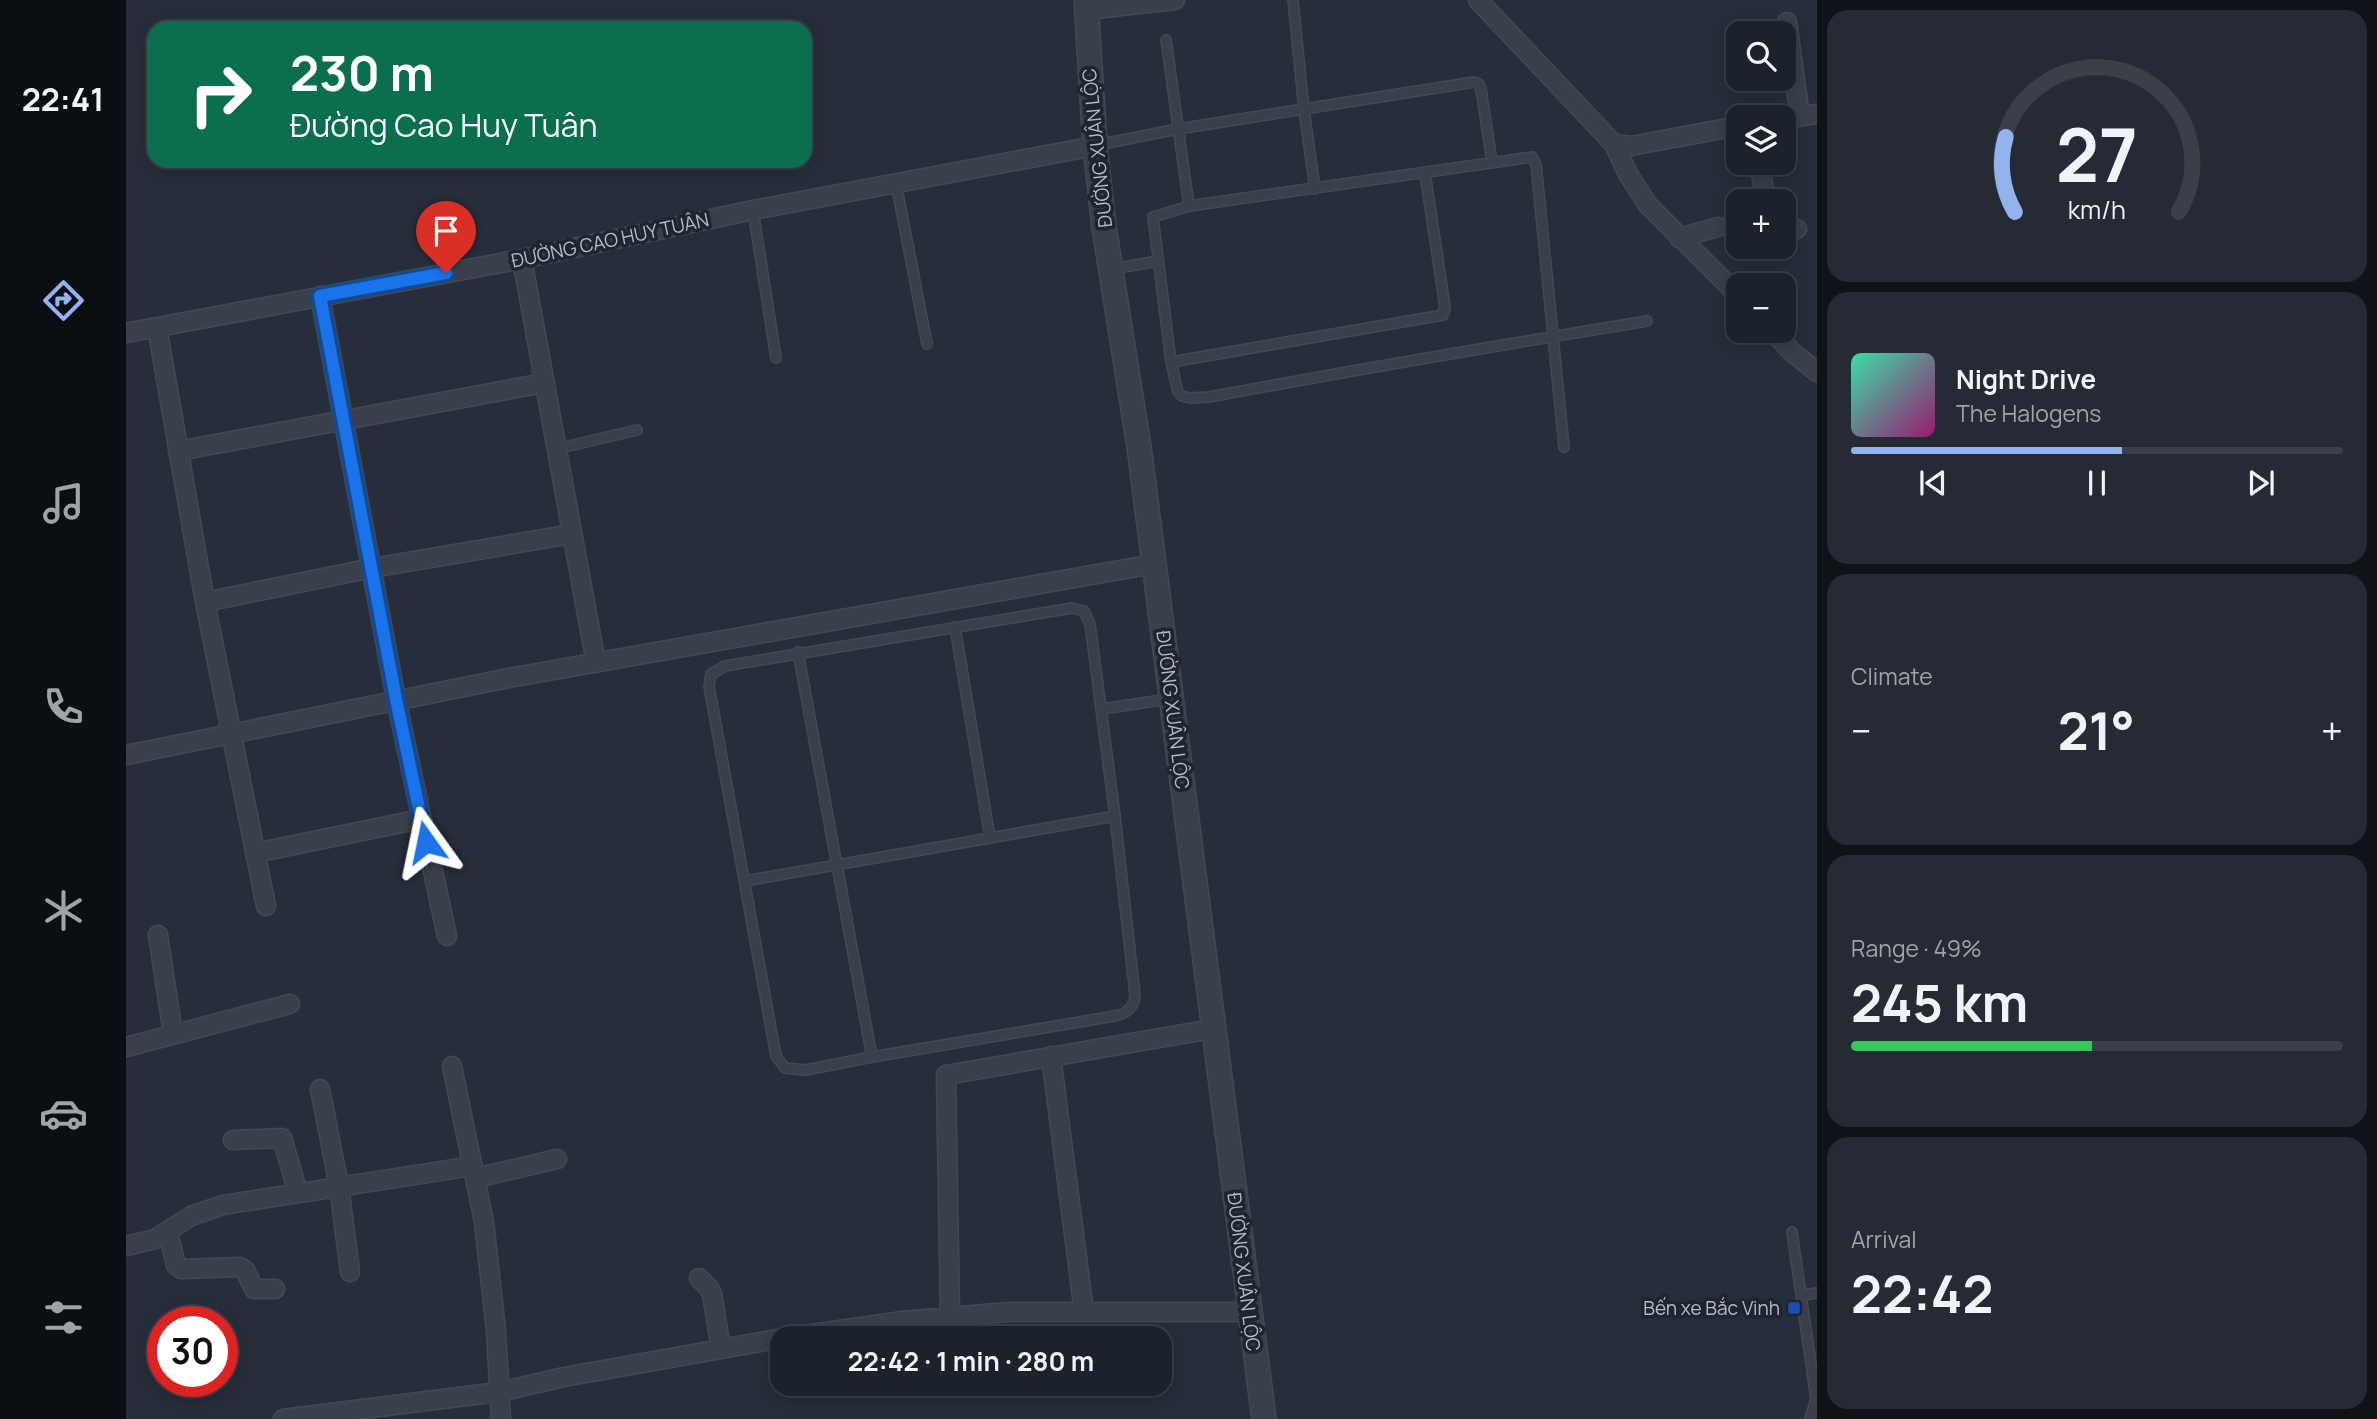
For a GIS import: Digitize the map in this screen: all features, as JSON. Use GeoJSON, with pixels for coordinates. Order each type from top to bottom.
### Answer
{"type":"FeatureCollection","features":[{"type":"Feature","properties":{"kind":"street"},"geometry":{"type":"LineString","coordinates":[[1086,5],[1175,0]]}},
{"type":"Feature","properties":{"kind":"street"},"geometry":{"type":"LineString","coordinates":[[1478,0],[1623,145],[1640,195],[1726,283]]}},
{"type":"Feature","properties":{"kind":"street","name":"ĐƯỜNG XUÂN LỘC"},"geometry":{"type":"LineString","coordinates":[[1086,5],[1095,146],[1110,269],[1139,447],[1264,1419]]}},
{"type":"Feature","properties":{"kind":"street"},"geometry":{"type":"LineString","coordinates":[[1796,88],[1800,117]]}},
{"type":"Feature","properties":{"kind":"street"},"geometry":{"type":"LineString","coordinates":[[1623,145],[1726,128]]}},
{"type":"Feature","properties":{"kind":"street","name":"ĐƯỜNG CAO HUY TUÂN"},"geometry":{"type":"LineString","coordinates":[[126,333],[522,259],[753,209],[1095,146]]}},
{"type":"Feature","properties":{"kind":"street"},"geometry":{"type":"LineString","coordinates":[[1679,238],[1718,226]]}},
{"type":"Feature","properties":{"kind":"street"},"geometry":{"type":"LineString","coordinates":[[522,259],[596,663]]}},
{"type":"Feature","properties":{"kind":"street"},"geometry":{"type":"LineString","coordinates":[[320,296],[396,699],[447,936]]}},
{"type":"Feature","properties":{"kind":"street"},"geometry":{"type":"LineString","coordinates":[[157,327],[205,602],[266,906]]}},
{"type":"Feature","properties":{"kind":"street"},"geometry":{"type":"LineString","coordinates":[[1783,343],[1817,372]]}},
{"type":"Feature","properties":{"kind":"street"},"geometry":{"type":"LineString","coordinates":[[178,451],[544,383]]}},
{"type":"Feature","properties":{"kind":"street"},"geometry":{"type":"LineString","coordinates":[[205,602],[572,534]]}},
{"type":"Feature","properties":{"kind":"street"},"geometry":{"type":"LineString","coordinates":[[126,755],[396,699],[1154,564]]}},
{"type":"Feature","properties":{"kind":"street"},"geometry":{"type":"LineString","coordinates":[[255,853],[421,819]]}},
{"type":"Feature","properties":{"kind":"street"},"geometry":{"type":"LineString","coordinates":[[158,935],[173,1034]]}},
{"type":"Feature","properties":{"kind":"street"},"geometry":{"type":"LineString","coordinates":[[126,1047],[290,1004]]}},
{"type":"Feature","properties":{"kind":"street"},"geometry":{"type":"LineString","coordinates":[[950,1316],[946,1075],[1212,1029]]}},
{"type":"Feature","properties":{"kind":"street"},"geometry":{"type":"LineString","coordinates":[[1051,1056],[1084,1312]]}},
{"type":"Feature","properties":{"kind":"street"},"geometry":{"type":"LineString","coordinates":[[452,1066],[488,1248],[501,1419]]}},
{"type":"Feature","properties":{"kind":"street"},"geometry":{"type":"LineString","coordinates":[[320,1089],[350,1272]]}},
{"type":"Feature","properties":{"kind":"street"},"geometry":{"type":"LineString","coordinates":[[233,1140],[282,1138],[298,1192]]}},
{"type":"Feature","properties":{"kind":"street"},"geometry":{"type":"LineString","coordinates":[[126,1246],[168,1233],[191,1216],[223,1205],[338,1186],[475,1172],[556,1159]]}},
{"type":"Feature","properties":{"kind":"street"},"geometry":{"type":"LineString","coordinates":[[168,1233],[176,1265],[181,1269],[240,1267],[245,1270],[254,1289],[275,1289]]}},
{"type":"Feature","properties":{"kind":"street"},"geometry":{"type":"LineString","coordinates":[[699,1278],[712,1294],[721,1349]]}},
{"type":"Feature","properties":{"kind":"street"},"geometry":{"type":"LineString","coordinates":[[283,1419],[345,1415],[499,1392],[564,1377],[831,1330],[950,1316],[1009,1312],[1249,1312]]}},
{"type":"Feature","properties":{"kind":"lane"},"geometry":{"type":"LineString","coordinates":[[1293,0],[1315,189]]}},
{"type":"Feature","properties":{"kind":"lane"},"geometry":{"type":"LineString","coordinates":[[1166,40],[1189,206]]}},
{"type":"Feature","properties":{"kind":"lane"},"geometry":{"type":"LineString","coordinates":[[1095,146],[1178,129],[1474,82],[1479,84],[1481,89],[1492,162]]}},
{"type":"Feature","properties":{"kind":"lane"},"geometry":{"type":"LineString","coordinates":[[1564,447],[1554,336],[1534,158],[1189,206],[1153,218],[1171,362],[1178,392],[1182,396],[1200,398],[1554,336],[1647,321]]}},
{"type":"Feature","properties":{"kind":"lane"},"geometry":{"type":"LineString","coordinates":[[1171,362],[1443,315],[1445,307],[1425,173]]}},
{"type":"Feature","properties":{"kind":"lane"},"geometry":{"type":"LineString","coordinates":[[896,183],[927,344]]}},
{"type":"Feature","properties":{"kind":"lane"},"geometry":{"type":"LineString","coordinates":[[753,209],[776,358]]}},
{"type":"Feature","properties":{"kind":"lane"},"geometry":{"type":"LineString","coordinates":[[1110,269],[1158,261]]}},
{"type":"Feature","properties":{"kind":"lane"},"geometry":{"type":"LineString","coordinates":[[556,449],[637,430]]}},
{"type":"Feature","properties":{"kind":"lane"},"geometry":{"type":"LineString","coordinates":[[1072,608],[1084,611],[1090,624],[1115,816],[1135,995],[1132,1007],[1115,1016],[799,1071],[789,1070],[781,1065],[776,1056],[709,680],[711,674],[719,667],[955,627],[1072,608]]}},
{"type":"Feature","properties":{"kind":"lane"},"geometry":{"type":"LineString","coordinates":[[955,627],[990,838]]}},
{"type":"Feature","properties":{"kind":"lane"},"geometry":{"type":"LineString","coordinates":[[798,652],[872,1057]]}},
{"type":"Feature","properties":{"kind":"lane"},"geometry":{"type":"LineString","coordinates":[[1102,709],[1172,698]]}},
{"type":"Feature","properties":{"kind":"lane"},"geometry":{"type":"LineString","coordinates":[[744,881],[1115,816]]}},
{"type":"Feature","properties":{"kind":"lane"},"geometry":{"type":"LineString","coordinates":[[1793,1232],[1816,1399],[1810,1419]]}},
{"type":"Feature","properties":{"kind":"lane"},"geometry":{"type":"LineString","coordinates":[[1802,1295],[1817,1293]]}},
{"type":"Feature","properties":{"kind":"place","name":"Bến xe Bắc Vinh"},"geometry":{"type":"Point","coordinates":[1794,1308]}},
{"type":"Feature","properties":{"kind":"route"},"geometry":{"type":"LineString","coordinates":[[426,842],[396,699],[320,296],[446,273]]}}]}
